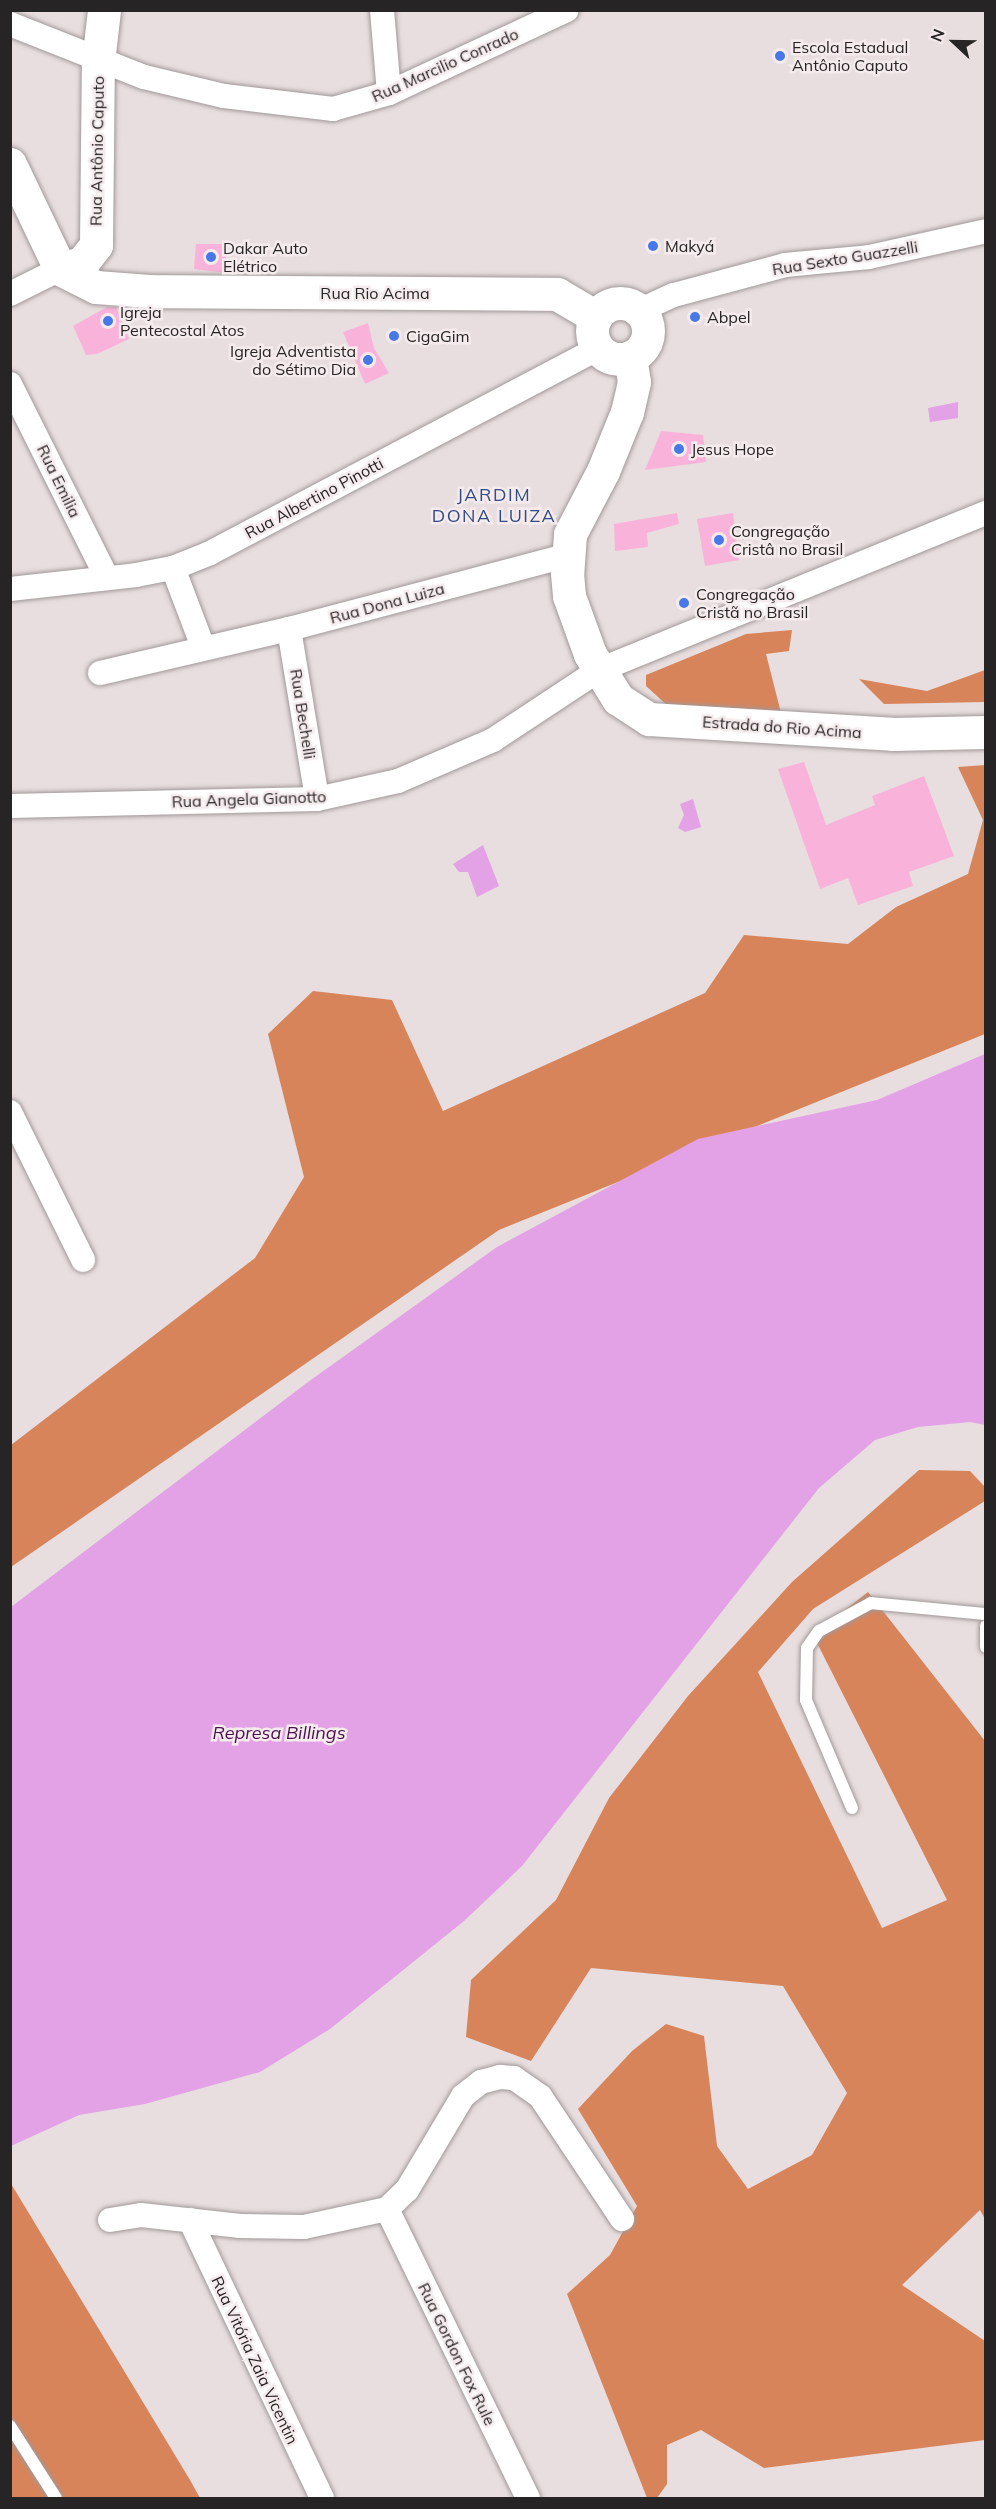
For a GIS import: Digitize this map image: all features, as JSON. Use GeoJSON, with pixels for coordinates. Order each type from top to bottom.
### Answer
{"type":"FeatureCollection","features":[{"type":"Feature","properties":{"kind":"main road","name":"Rua Antônio Caputo"},"geometry":{"type":"LineString","coordinates":[[60,269],[82,262],[96,245],[98,62],[104,10]]}},
{"type":"Feature","properties":{"kind":"main road"},"geometry":{"type":"LineString","coordinates":[[10,164],[60,269]]}},
{"type":"Feature","properties":{"kind":"main road"},"geometry":{"type":"LineString","coordinates":[[96,245],[148,291]]}},
{"type":"Feature","properties":{"kind":"main road","name":"Rua Rio Acima"},"geometry":{"type":"LineString","coordinates":[[60,269],[96,286],[148,291],[557,294],[597,333],[613,358],[630,357]]}},
{"type":"Feature","properties":{"kind":"main road"},"geometry":{"type":"LineString","coordinates":[[597,333],[613,304],[632,306],[639,311],[647,336],[630,357],[634,382],[627,412],[603,471],[570,534],[569,597],[599,670]]}},
{"type":"Feature","properties":{"kind":"main road","name":"Estrada do Rio Acima"},"geometry":{"type":"LineString","coordinates":[[599,670],[618,699],[649,719],[892,734],[986,732]]}},
{"type":"Feature","properties":{"kind":"street"},"geometry":{"type":"LineString","coordinates":[[382,10],[389,93]]}},
{"type":"Feature","properties":{"kind":"street","name":"Rua Marcilio Conrado"},"geometry":{"type":"LineString","coordinates":[[10,24],[98,62],[204,91],[303,107],[333,108],[389,93],[567,10]]}},
{"type":"Feature","properties":{"kind":"street","name":"Rua Sexto Guazzelli"},"geometry":{"type":"LineString","coordinates":[[639,311],[674,294],[785,265],[869,257],[986,231]]}},
{"type":"Feature","properties":{"kind":"street"},"geometry":{"type":"LineString","coordinates":[[10,294],[60,269]]}},
{"type":"Feature","properties":{"kind":"street","name":"Rua Albertino Pinotti"},"geometry":{"type":"LineString","coordinates":[[10,589],[173,568],[210,553],[597,333]]}},
{"type":"Feature","properties":{"kind":"street","name":"Rua Emilia"},"geometry":{"type":"LineString","coordinates":[[10,384],[107,578]]}},
{"type":"Feature","properties":{"kind":"street","name":"Rua Angela Gianotto"},"geometry":{"type":"LineString","coordinates":[[10,806],[317,799],[398,781],[493,740],[599,670],[986,513]]}},
{"type":"Feature","properties":{"kind":"street","name":"Rua Dona Luiza"},"geometry":{"type":"LineString","coordinates":[[100,673],[203,647],[289,629],[569,555]]}},
{"type":"Feature","properties":{"kind":"street"},"geometry":{"type":"LineString","coordinates":[[173,568],[203,647]]}},
{"type":"Feature","properties":{"kind":"street","name":"Rua Bechelli"},"geometry":{"type":"LineString","coordinates":[[289,629],[317,799]]}},
{"type":"Feature","properties":{"kind":"street"},"geometry":{"type":"LineString","coordinates":[[10,1112],[83,1260]]}},
{"type":"Feature","properties":{"kind":"street"},"geometry":{"type":"LineString","coordinates":[[110,2220],[141,2215],[304,2227],[387,2209],[407,2190],[463,2096],[481,2082],[500,2077],[514,2078],[540,2096],[622,2219]]}},
{"type":"Feature","properties":{"kind":"street","name":"Rua Gordon Fox Rule"},"geometry":{"type":"LineString","coordinates":[[387,2209],[528,2499]]}},
{"type":"Feature","properties":{"kind":"street","name":"Rua Vitória Zaia Vicentin"},"geometry":{"type":"LineString","coordinates":[[190,2220],[322,2499]]}},
{"type":"Feature","properties":{"kind":"lane"},"geometry":{"type":"LineString","coordinates":[[852,1808],[806,1700],[807,1648],[819,1631],[871,1603],[986,1614]]}},
{"type":"Feature","properties":{"kind":"lane"},"geometry":{"type":"LineString","coordinates":[[986,1626],[986,1647]]}},
{"type":"Feature","properties":{"kind":"lane"},"geometry":{"type":"LineString","coordinates":[[10,2426],[56,2499]]}},
{"type":"Feature","properties":{"kind":"shaded area"},"geometry":{"type":"Polygon","coordinates":[[[792,630],[789,651],[766,654],[781,713],[669,707],[646,686],[646,675],[746,634],[792,630]]]}},
{"type":"Feature","properties":{"kind":"shaded area"},"geometry":{"type":"Polygon","coordinates":[[[985,670],[985,702],[884,704],[859,679],[927,691],[985,670]]]}},
{"type":"Feature","properties":{"kind":"shaded area"},"geometry":{"type":"Polygon","coordinates":[[[985,765],[985,1034],[499,1230],[11,1567],[11,1445],[255,1258],[304,1177],[268,1034],[313,991],[392,1000],[443,1111],[705,993],[744,935],[848,944],[896,907],[968,874],[983,820],[958,767],[985,765]]]}},
{"type":"Feature","properties":{"kind":"shaded area"},"geometry":{"type":"Polygon","coordinates":[[[919,1470],[970,1471],[985,1487],[985,1501],[813,1609],[758,1672],[882,1928],[947,1900],[813,1635],[868,1592],[985,1741],[985,2219],[980,2210],[902,2285],[985,2341],[985,2440],[764,2468],[701,2430],[667,2445],[667,2484],[657,2498],[647,2498],[567,2294],[610,2255],[637,2206],[578,2109],[632,2051],[666,2024],[704,2036],[717,2146],[748,2189],[812,2155],[847,2093],[783,1986],[591,1968],[531,2061],[466,2037],[471,1980],[556,1900],[609,1798],[688,1696],[792,1582],[919,1470]]]}},
{"type":"Feature","properties":{"kind":"shaded area"},"geometry":{"type":"Polygon","coordinates":[[[10,2182],[190,2480],[200,2498],[11,2498],[10,2182]]]}},
{"type":"Feature","properties":{"kind":"water"},"geometry":{"type":"Polygon","coordinates":[[[958,402],[958,418],[930,422],[928,408],[958,402]]]}},
{"type":"Feature","properties":{"kind":"water"},"geometry":{"type":"Polygon","coordinates":[[[693,799],[701,827],[685,832],[678,828],[684,815],[680,804],[693,799]]]}},
{"type":"Feature","properties":{"kind":"water"},"geometry":{"type":"Polygon","coordinates":[[[483,845],[499,886],[477,897],[468,872],[459,872],[453,864],[483,845]]]}},
{"type":"Feature","properties":{"kind":"water","name":"Represa Billings"},"geometry":{"type":"Polygon","coordinates":[[[985,1054],[985,1425],[970,1422],[918,1427],[875,1440],[819,1488],[522,1866],[464,1921],[330,2029],[260,2072],[145,2104],[79,2115],[11,2146],[11,1607],[308,1382],[497,1247],[698,1139],[877,1100],[985,1054]]]}},
{"type":"Feature","properties":{"kind":"building","name":"Dakar Auto Elétrico"},"geometry":{"type":"Polygon","coordinates":[[[196,244],[226,244],[226,273],[194,269],[196,244]]]}},
{"type":"Feature","properties":{"kind":"building"},"geometry":{"type":"Polygon","coordinates":[[[107,307],[116,307],[129,339],[97,354],[86,355],[73,326],[107,307]]]}},
{"type":"Feature","properties":{"kind":"building","name":"Igreja Adventista do Sétimo Dia"},"geometry":{"type":"Polygon","coordinates":[[[368,323],[374,348],[389,373],[365,384],[343,332],[368,323]]]}},
{"type":"Feature","properties":{"kind":"building","name":"Jesus Hope"},"geometry":{"type":"Polygon","coordinates":[[[661,431],[703,435],[706,462],[645,470],[661,431]]]}},
{"type":"Feature","properties":{"kind":"building"},"geometry":{"type":"Polygon","coordinates":[[[677,513],[679,524],[647,533],[648,547],[615,551],[614,524],[677,513]]]}},
{"type":"Feature","properties":{"kind":"building","name":"Congregação Cristâ no Brasil"},"geometry":{"type":"Polygon","coordinates":[[[733,513],[739,560],[705,566],[697,519],[733,513]]]}},
{"type":"Feature","properties":{"kind":"building"},"geometry":{"type":"Polygon","coordinates":[[[804,762],[826,825],[875,805],[872,796],[924,776],[954,856],[909,872],[913,886],[858,905],[848,878],[820,889],[778,769],[804,762]]]}},
{"type":"Feature","properties":{"kind":"place","name":"Escola Estadual Antônio Caputo"},"geometry":{"type":"Point","coordinates":[780,56]}},
{"type":"Feature","properties":{"kind":"place","name":"Makyá"},"geometry":{"type":"Point","coordinates":[653,246]}},
{"type":"Feature","properties":{"kind":"place","name":"Dakar Auto Elétrico"},"geometry":{"type":"Point","coordinates":[211,257]}},
{"type":"Feature","properties":{"kind":"place","name":"Abpel"},"geometry":{"type":"Point","coordinates":[695,317]}},
{"type":"Feature","properties":{"kind":"place","name":"Igreja Pentecostal Atos"},"geometry":{"type":"Point","coordinates":[108,321]}},
{"type":"Feature","properties":{"kind":"place","name":"CigaGim"},"geometry":{"type":"Point","coordinates":[394,336]}},
{"type":"Feature","properties":{"kind":"place","name":"Igreja Adventista do Sétimo Dia"},"geometry":{"type":"Point","coordinates":[368,360]}},
{"type":"Feature","properties":{"kind":"place","name":"Jesus Hope"},"geometry":{"type":"Point","coordinates":[679,449]}},
{"type":"Feature","properties":{"kind":"place","name":"Congregação Cristâ no Brasil"},"geometry":{"type":"Point","coordinates":[719,540]}},
{"type":"Feature","properties":{"kind":"place","name":"Congregação Cristã no Brasil"},"geometry":{"type":"Point","coordinates":[684,603]}},
{"type":"Feature","properties":{"kind":"district","name":"JARDIM DONA LUIZA"},"geometry":{"type":"Point","coordinates":[494,506]}}]}
